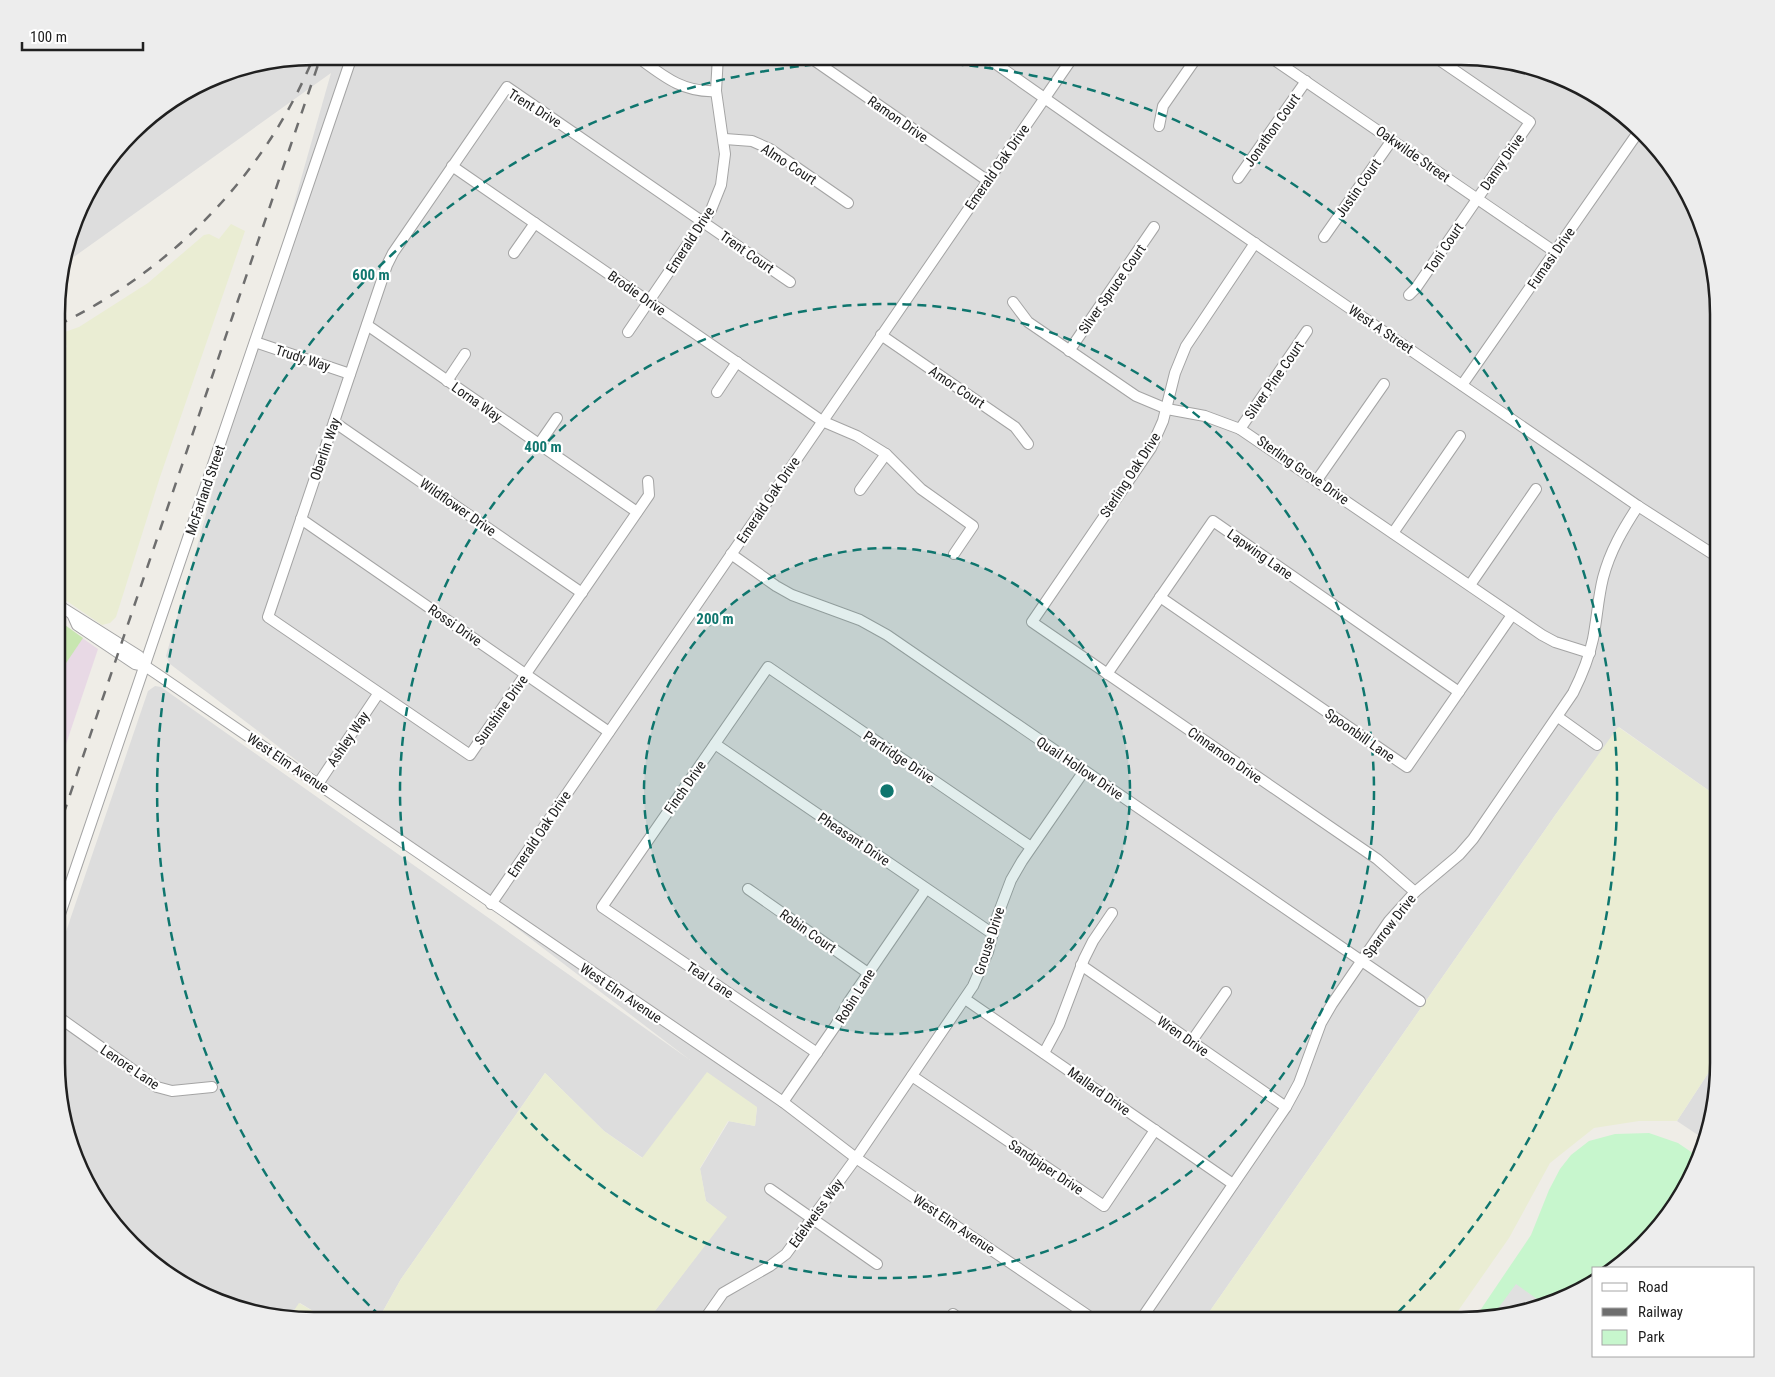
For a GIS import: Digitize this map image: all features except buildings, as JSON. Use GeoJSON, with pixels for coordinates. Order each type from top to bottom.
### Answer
{"type":"FeatureCollection","features":[{"type":"Feature","properties":{"kind":"street","name":"McFarland Street"},"geometry":{"type":"LineString","coordinates":[[65,900],[349,65]]}},
{"type":"Feature","properties":{"kind":"street"},"geometry":{"type":"LineString","coordinates":[[648,65],[672,82],[683,87],[695,90],[716,91]]}},
{"type":"Feature","properties":{"kind":"street","name":"Emerald Drive"},"geometry":{"type":"LineString","coordinates":[[628,332],[703,222],[716,199],[721,185],[725,161],[725,139],[716,91],[717,65]]}},
{"type":"Feature","properties":{"kind":"street","name":"Ramon Drive"},"geometry":{"type":"LineString","coordinates":[[821,65],[988,180]]}},
{"type":"Feature","properties":{"kind":"street","name":"West A Street"},"geometry":{"type":"LineString","coordinates":[[999,65],[1638,506],[1710,552]]}},
{"type":"Feature","properties":{"kind":"street","name":"Emerald Oak Drive"},"geometry":{"type":"LineString","coordinates":[[491,904],[1067,65]]}},
{"type":"Feature","properties":{"kind":"street"},"geometry":{"type":"LineString","coordinates":[[1159,126],[1163,106],[1191,65]]}},
{"type":"Feature","properties":{"kind":"street","name":"Oakwilde Street"},"geometry":{"type":"LineString","coordinates":[[1282,65],[1555,252]]}},
{"type":"Feature","properties":{"kind":"street","name":"Danny Drive"},"geometry":{"type":"LineString","coordinates":[[1447,65],[1530,122],[1477,199]]}},
{"type":"Feature","properties":{"kind":"street","name":"Jonathon Court"},"geometry":{"type":"LineString","coordinates":[[1238,178],[1306,81]]}},
{"type":"Feature","properties":{"kind":"street","name":"Trent Drive"},"geometry":{"type":"LineString","coordinates":[[381,281],[393,253],[507,87],[703,222]]}},
{"type":"Feature","properties":{"kind":"street","name":"Fumasi Drive"},"geometry":{"type":"LineString","coordinates":[[1462,385],[1635,136]]}},
{"type":"Feature","properties":{"kind":"street","name":"Almo Court"},"geometry":{"type":"LineString","coordinates":[[725,139],[752,141],[770,149],[848,203]]}},
{"type":"Feature","properties":{"kind":"street","name":"Justin Court"},"geometry":{"type":"LineString","coordinates":[[1324,237],[1392,140]]}},
{"type":"Feature","properties":{"kind":"street","name":"Brodie Drive"},"geometry":{"type":"LineString","coordinates":[[452,166],[822,421],[857,436],[886,454],[920,489],[973,526],[954,554]]}},
{"type":"Feature","properties":{"kind":"street","name":"Toni Court"},"geometry":{"type":"LineString","coordinates":[[1409,295],[1416,288],[1477,199]]}},
{"type":"Feature","properties":{"kind":"street","name":"Trent Court"},"geometry":{"type":"LineString","coordinates":[[703,222],[790,282]]}},
{"type":"Feature","properties":{"kind":"street"},"geometry":{"type":"LineString","coordinates":[[514,253],[535,223]]}},
{"type":"Feature","properties":{"kind":"street","name":"Silver Spruce Court"},"geometry":{"type":"LineString","coordinates":[[1069,351],[1154,227]]}},
{"type":"Feature","properties":{"kind":"street","name":"Sterling Oak Drive"},"geometry":{"type":"LineString","coordinates":[[1032,622],[1151,448],[1158,435],[1167,409],[1175,373],[1186,346],[1255,243]]}},
{"type":"Feature","properties":{"kind":"street","name":"Oberlin Way"},"geometry":{"type":"LineString","coordinates":[[268,617],[381,281]]}},
{"type":"Feature","properties":{"kind":"street","name":"Sterling Grove Drive"},"geometry":{"type":"LineString","coordinates":[[1013,302],[1028,322],[1136,396],[1167,409],[1205,416],[1240,429],[1542,635],[1555,642],[1590,653]]}},
{"type":"Feature","properties":{"kind":"street","name":"Lorna Way"},"geometry":{"type":"LineString","coordinates":[[367,325],[638,512]]}},
{"type":"Feature","properties":{"kind":"street","name":"Silver Pine Court"},"geometry":{"type":"LineString","coordinates":[[1240,429],[1307,331]]}},
{"type":"Feature","properties":{"kind":"street","name":"Amor Court"},"geometry":{"type":"LineString","coordinates":[[881,335],[1015,427],[1028,444]]}},
{"type":"Feature","properties":{"kind":"street","name":"Trudy Way"},"geometry":{"type":"LineString","coordinates":[[255,342],[350,374]]}},
{"type":"Feature","properties":{"kind":"street"},"geometry":{"type":"LineString","coordinates":[[447,381],[466,354]]}},
{"type":"Feature","properties":{"kind":"street"},"geometry":{"type":"LineString","coordinates":[[717,392],[737,362]]}},
{"type":"Feature","properties":{"kind":"street"},"geometry":{"type":"LineString","coordinates":[[1317,480],[1384,384]]}},
{"type":"Feature","properties":{"kind":"street"},"geometry":{"type":"LineString","coordinates":[[539,444],[557,418]]}},
{"type":"Feature","properties":{"kind":"street","name":"Wildflower Drive"},"geometry":{"type":"LineString","coordinates":[[334,422],[582,593]]}},
{"type":"Feature","properties":{"kind":"street"},"geometry":{"type":"LineString","coordinates":[[1393,533],[1460,436]]}},
{"type":"Feature","properties":{"kind":"street"},"geometry":{"type":"LineString","coordinates":[[860,490],[886,454]]}},
{"type":"Feature","properties":{"kind":"street","name":"Sunshine Drive"},"geometry":{"type":"LineString","coordinates":[[268,617],[378,694],[470,755],[638,512],[649,495],[648,482]]}},
{"type":"Feature","properties":{"kind":"street"},"geometry":{"type":"LineString","coordinates":[[1470,585],[1536,489]]}},
{"type":"Feature","properties":{"kind":"street","name":"Sparrow Drive"},"geometry":{"type":"LineString","coordinates":[[1146,1312],[1286,1107],[1299,1083],[1322,1023],[1332,1004],[1361,961],[1389,921],[1415,892],[1474,839],[1574,693],[1590,653],[1608,561],[1624,528],[1638,506]]}},
{"type":"Feature","properties":{"kind":"street","name":"Rossi Drive"},"geometry":{"type":"LineString","coordinates":[[301,519],[609,732]]}},
{"type":"Feature","properties":{"kind":"street","name":"Lapwing Lane"},"geometry":{"type":"LineString","coordinates":[[1107,674],[1213,521],[1460,692]]}},
{"type":"Feature","properties":{"kind":"street","name":"Quail Hollow Drive"},"geometry":{"type":"LineString","coordinates":[[731,554],[792,595],[842,612],[875,628],[1420,1001]]}},
{"type":"Feature","properties":{"kind":"street","name":"Spoonbill Lane"},"geometry":{"type":"LineString","coordinates":[[1160,597],[1407,767],[1512,615]]}},
{"type":"Feature","properties":{"kind":"street","name":"West Elm Avenue"},"geometry":{"type":"LineString","coordinates":[[65,610],[81,619],[120,649],[139,656],[145,666],[783,1102],[856,1158],[1083,1312]]}},
{"type":"Feature","properties":{"kind":"street","name":"Cinnamon Drive"},"geometry":{"type":"LineString","coordinates":[[1032,622],[1377,859],[1415,892]]}},
{"type":"Feature","properties":{"kind":"street","name":"Finch Drive"},"geometry":{"type":"LineString","coordinates":[[602,908],[768,667]]}},
{"type":"Feature","properties":{"kind":"street","name":"Partridge Drive"},"geometry":{"type":"LineString","coordinates":[[768,667],[1031,848]]}},
{"type":"Feature","properties":{"kind":"street","name":"Ashley Way"},"geometry":{"type":"LineString","coordinates":[[318,784],[378,694]]}},
{"type":"Feature","properties":{"kind":"street"},"geometry":{"type":"LineString","coordinates":[[1558,717],[1597,745]]}},
{"type":"Feature","properties":{"kind":"street","name":"Pheasant Drive"},"geometry":{"type":"LineString","coordinates":[[715,744],[993,934]]}},
{"type":"Feature","properties":{"kind":"street","name":"Grouse Drive"},"geometry":{"type":"LineString","coordinates":[[856,1158],[965,999],[981,971],[1011,880],[1084,771]]}},
{"type":"Feature","properties":{"kind":"street","name":"Robin Court"},"geometry":{"type":"LineString","coordinates":[[748,889],[868,973]]}},
{"type":"Feature","properties":{"kind":"street","name":"Robin Lane"},"geometry":{"type":"LineString","coordinates":[[783,1102],[926,889]]}},
{"type":"Feature","properties":{"kind":"street","name":"Teal Lane"},"geometry":{"type":"LineString","coordinates":[[602,908],[817,1053]]}},
{"type":"Feature","properties":{"kind":"street"},"geometry":{"type":"LineString","coordinates":[[1044,1053],[1059,1025],[1081,965],[1093,941],[1112,913]]}},
{"type":"Feature","properties":{"kind":"street","name":"Wren Drive"},"geometry":{"type":"LineString","coordinates":[[1081,965],[1286,1107]]}},
{"type":"Feature","properties":{"kind":"street"},"geometry":{"type":"LineString","coordinates":[[1191,1042],[1226,992]]}},
{"type":"Feature","properties":{"kind":"street","name":"Mallard Drive"},"geometry":{"type":"LineString","coordinates":[[965,999],[1233,1184]]}},
{"type":"Feature","properties":{"kind":"street","name":"Lenore Lane"},"geometry":{"type":"LineString","coordinates":[[65,1022],[157,1087],[172,1091],[212,1087]]}},
{"type":"Feature","properties":{"kind":"street","name":"Sandpiper Drive"},"geometry":{"type":"LineString","coordinates":[[912,1076],[1104,1206],[1155,1130]]}},
{"type":"Feature","properties":{"kind":"street","name":"Edelweiss Way"},"geometry":{"type":"LineString","coordinates":[[710,1312],[723,1293],[770,1266],[786,1254],[856,1158]]}},
{"type":"Feature","properties":{"kind":"street"},"geometry":{"type":"LineString","coordinates":[[770,1189],[877,1264]]}},
{"type":"Feature","properties":{"kind":"shaded area"},"geometry":{"type":"Polygon","coordinates":[[[314,65],[1461,65],[1493,67],[1525,73],[1556,84],[1585,98],[1637,138],[1668,176],[1684,204],[1697,234],[1708,282],[1710,314],[1710,791],[1619,727],[1556,814],[1209,1312],[654,1312],[726,1217],[706,1201],[700,1169],[729,1121],[755,1126],[757,1107],[643,1158],[604,1131],[545,1073],[401,1279],[382,1312],[315,1312],[300,1303],[294,1311],[282,1310],[234,1299],[190,1279],[138,1239],[98,1187],[84,1158],[73,1127],[67,1095],[65,1063],[65,935],[148,691],[155,686],[161,687],[690,1060],[170,664],[166,656],[331,73],[71,259],[78,234],[98,190],[127,150],[150,127],[190,98],[219,84],[250,73],[282,67],[314,65]]]}},
{"type":"Feature","properties":{"kind":"shaded area"},"geometry":{"type":"Polygon","coordinates":[[[65,626],[98,649],[65,747],[65,626]]]}},
{"type":"Feature","properties":{"kind":"shaded area"},"geometry":{"type":"Polygon","coordinates":[[[1709,1071],[1708,1095],[1699,1136],[1677,1121],[1709,1071]]]}},
{"type":"Feature","properties":{"kind":"shaded area"},"geometry":{"type":"Polygon","coordinates":[[[1516,1284],[1538,1300],[1525,1304],[1498,1309],[1516,1284]]]}},
{"type":"Feature","properties":{"kind":"green space"},"geometry":{"type":"Polygon","coordinates":[[[231,224],[245,231],[160,477],[116,617],[110,623],[102,625],[65,600],[65,348],[67,347],[65,332],[79,327],[148,283],[204,235],[209,234],[219,239],[231,224]]]}},
{"type":"Feature","properties":{"kind":"green space"},"geometry":{"type":"Polygon","coordinates":[[[65,625],[83,638],[65,665],[65,625]]]}},
{"type":"Feature","properties":{"kind":"green space"},"geometry":{"type":"Polygon","coordinates":[[[1618,727],[1710,791],[1709,1071],[1677,1121],[1639,1121],[1594,1128],[1550,1163],[1509,1238],[1457,1312],[1209,1312],[1618,727]]]}},
{"type":"Feature","properties":{"kind":"green space"},"geometry":{"type":"Polygon","coordinates":[[[707,1072],[757,1107],[755,1126],[728,1121],[700,1168],[706,1201],[727,1217],[654,1312],[382,1312],[401,1279],[545,1073],[604,1131],[642,1158],[707,1072]]]}},
{"type":"Feature","properties":{"kind":"green space"},"geometry":{"type":"Polygon","coordinates":[[[1649,1133],[1678,1143],[1693,1153],[1677,1187],[1668,1201],[1637,1239],[1603,1267],[1592,1267],[1592,1274],[1585,1279],[1556,1293],[1525,1304],[1480,1311],[1531,1235],[1549,1190],[1560,1169],[1571,1155],[1589,1141],[1615,1134],[1649,1133]]]}},
{"type":"Feature","properties":{"kind":"green space"},"geometry":{"type":"Polygon","coordinates":[[[299,1303],[314,1312],[314,1312],[294,1311],[299,1303]]]}},
{"type":"Feature","properties":{"kind":"railway"},"geometry":{"type":"LineString","coordinates":[[65,321],[100,302],[139,276],[176,247],[211,214],[242,178],[270,140],[294,99],[310,65]]}},
{"type":"Feature","properties":{"kind":"railway"},"geometry":{"type":"LineString","coordinates":[[65,809],[318,65]]}}]}
